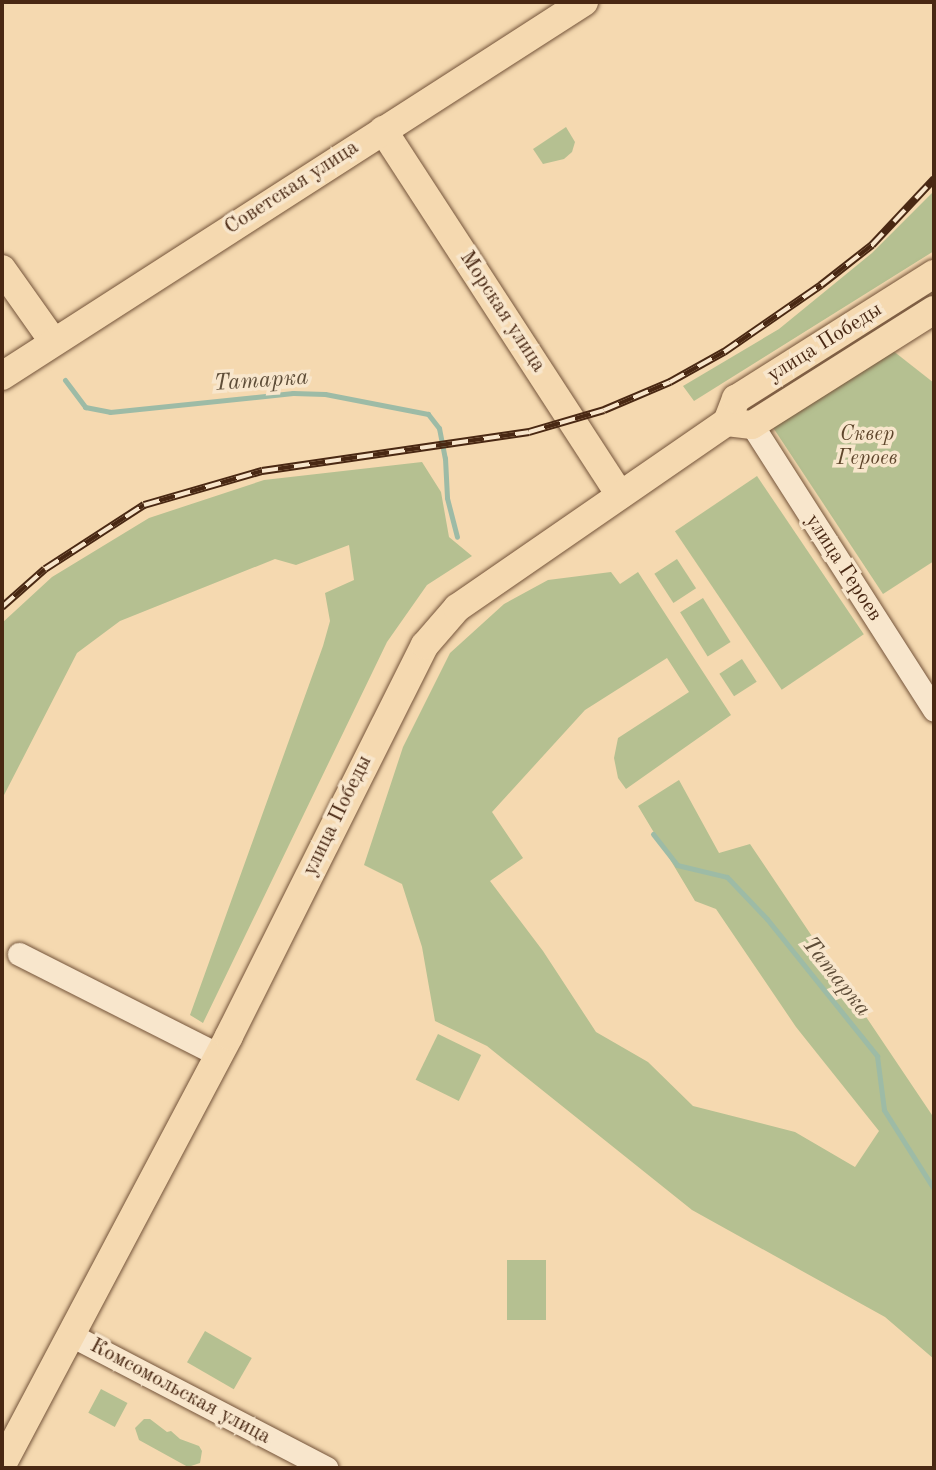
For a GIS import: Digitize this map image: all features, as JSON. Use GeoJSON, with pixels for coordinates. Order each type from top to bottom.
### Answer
{"type":"FeatureCollection","features":[{"type":"Feature","properties":{"kind":"main road","name":"Советская улица"},"geometry":{"type":"LineString","coordinates":[[2,376],[584,2]]}},
{"type":"Feature","properties":{"kind":"main road","name":"Морская улица"},"geometry":{"type":"LineString","coordinates":[[383,130],[620,495]]}},
{"type":"Feature","properties":{"kind":"main road"},"geometry":{"type":"LineString","coordinates":[[2,269],[53,341]]}},
{"type":"Feature","properties":{"kind":"main road","name":"улица Победы"},"geometry":{"type":"LineString","coordinates":[[740,424],[736,399],[934,274]]}},
{"type":"Feature","properties":{"kind":"main road","name":"улица Победы"},"geometry":{"type":"LineString","coordinates":[[2,1465],[219,1055],[425,645],[457,608],[620,495],[934,310]]}},
{"type":"Feature","properties":{"kind":"street","name":"улица Героев"},"geometry":{"type":"LineString","coordinates":[[740,424],[934,710]]}},
{"type":"Feature","properties":{"kind":"street"},"geometry":{"type":"LineString","coordinates":[[19,954],[219,1055]]}},
{"type":"Feature","properties":{"kind":"street","name":"Комсомольская улица"},"geometry":{"type":"LineString","coordinates":[[74,1329],[326,1468]]}},
{"type":"Feature","properties":{"kind":"green space"},"geometry":{"type":"Polygon","coordinates":[[[566,127],[575,142],[572,152],[564,159],[543,164],[533,149],[566,127]]]}},
{"type":"Feature","properties":{"kind":"green space"},"geometry":{"type":"Polygon","coordinates":[[[934,191],[934,251],[694,401],[683,386],[779,329],[872,253],[934,191]]]}},
{"type":"Feature","properties":{"kind":"green space","name":"Сквер Героев"},"geometry":{"type":"Polygon","coordinates":[[[892,350],[934,383],[934,561],[883,594],[772,426],[892,350]]]}},
{"type":"Feature","properties":{"kind":"green space"},"geometry":{"type":"Polygon","coordinates":[[[422,462],[441,492],[449,537],[472,556],[427,585],[387,642],[203,1023],[190,1015],[323,646],[330,621],[325,593],[354,580],[349,545],[296,565],[275,559],[120,621],[77,653],[2,799],[2,623],[52,577],[149,518],[264,480],[422,462]]]}},
{"type":"Feature","properties":{"kind":"green space"},"geometry":{"type":"Polygon","coordinates":[[[757,476],[864,634],[782,690],[675,531],[757,476]]]}},
{"type":"Feature","properties":{"kind":"green space"},"geometry":{"type":"Polygon","coordinates":[[[677,559],[696,588],[673,603],[654,574],[677,559]]]}},
{"type":"Feature","properties":{"kind":"green space"},"geometry":{"type":"Polygon","coordinates":[[[611,572],[620,584],[638,572],[731,715],[626,789],[618,778],[614,758],[618,738],[689,692],[667,658],[585,710],[492,812],[523,858],[490,881],[543,951],[596,1032],[648,1062],[693,1106],[795,1132],[855,1167],[879,1131],[796,1027],[716,909],[695,901],[638,806],[679,780],[719,853],[750,844],[934,1118],[934,1359],[885,1317],[692,1210],[487,1046],[435,1021],[422,947],[402,884],[364,865],[403,747],[450,653],[504,604],[548,580],[611,572]]]}},
{"type":"Feature","properties":{"kind":"green space"},"geometry":{"type":"Polygon","coordinates":[[[703,598],[731,642],[708,656],[680,612],[703,598]]]}},
{"type":"Feature","properties":{"kind":"green space"},"geometry":{"type":"Polygon","coordinates":[[[742,659],[757,682],[734,696],[719,674],[742,659]]]}},
{"type":"Feature","properties":{"kind":"green space"},"geometry":{"type":"Polygon","coordinates":[[[438,1034],[481,1055],[459,1101],[416,1080],[438,1034]]]}},
{"type":"Feature","properties":{"kind":"green space"},"geometry":{"type":"Polygon","coordinates":[[[507,1260],[546,1260],[546,1320],[507,1320],[507,1260]]]}},
{"type":"Feature","properties":{"kind":"green space"},"geometry":{"type":"Polygon","coordinates":[[[205,1331],[252,1358],[234,1389],[187,1362],[205,1331]]]}},
{"type":"Feature","properties":{"kind":"green space"},"geometry":{"type":"Polygon","coordinates":[[[101,1389],[127,1403],[115,1427],[88,1413],[101,1389]]]}},
{"type":"Feature","properties":{"kind":"green space"},"geometry":{"type":"Polygon","coordinates":[[[144,1419],[150,1419],[167,1432],[171,1431],[180,1439],[199,1446],[202,1451],[200,1463],[188,1467],[139,1440],[135,1428],[144,1419]]]}},
{"type":"Feature","properties":{"kind":"waterway","name":"Татарка"},"geometry":{"type":"LineString","coordinates":[[65,380],[85,407],[110,412],[293,393],[325,394],[428,414],[439,428],[445,458],[447,498],[457,537]]}},
{"type":"Feature","properties":{"kind":"waterway","name":"Татарка"},"geometry":{"type":"LineString","coordinates":[[653,834],[677,865],[727,877],[767,919],[877,1056],[884,1110],[934,1189]]}},
{"type":"Feature","properties":{"kind":"railway"},"geometry":{"type":"LineString","coordinates":[[2,607],[45,569],[144,505],[262,471],[529,432],[604,410],[670,382],[724,352],[821,285],[872,245],[934,179]]}}]}
